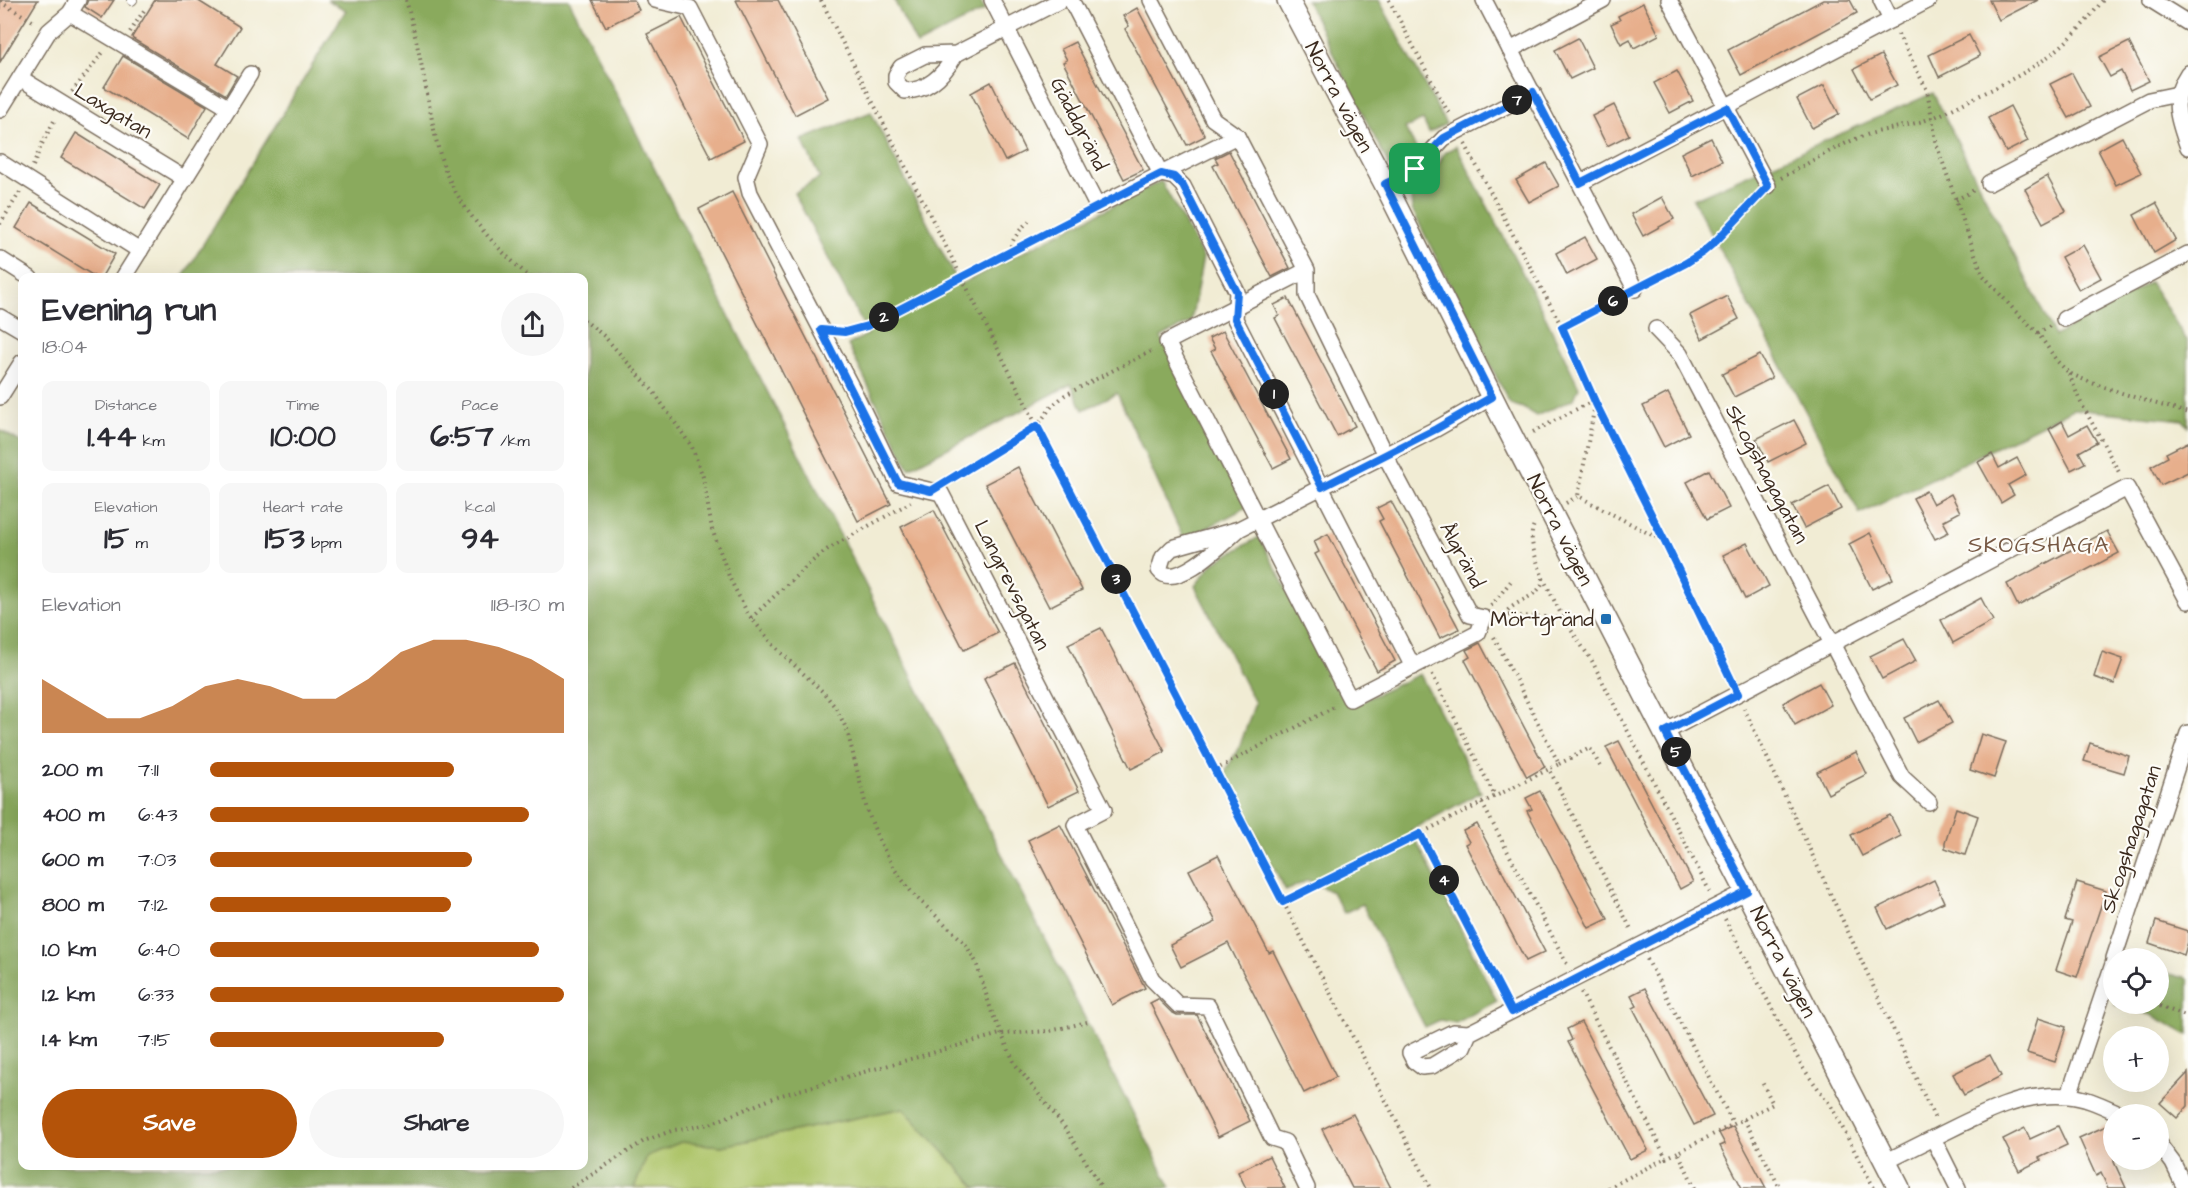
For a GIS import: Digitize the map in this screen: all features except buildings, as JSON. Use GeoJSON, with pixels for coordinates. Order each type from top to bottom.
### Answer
{"type":"FeatureCollection","features":[{"type":"Feature","properties":{"kind":"street"},"geometry":{"type":"LineString","coordinates":[[655,0],[690,8],[760,144],[746,177],[750,193],[898,483],[931,491]]}},
{"type":"Feature","properties":{"kind":"street","name":"Gäddgränd"},"geometry":{"type":"LineString","coordinates":[[992,0],[1097,206],[1237,136]]}},
{"type":"Feature","properties":{"kind":"street"},"geometry":{"type":"LineString","coordinates":[[956,54],[1060,0]]}},
{"type":"Feature","properties":{"kind":"street"},"geometry":{"type":"LineString","coordinates":[[1071,0],[1161,174],[1174,177],[1183,186],[1237,292],[1235,319],[1322,487],[1419,664]]}},
{"type":"Feature","properties":{"kind":"street"},"geometry":{"type":"LineString","coordinates":[[1151,0],[1213,119],[1237,136],[1307,270],[1167,342],[1350,699]]}},
{"type":"Feature","properties":{"kind":"street","name":"Norra vägen"},"geometry":{"type":"LineString","coordinates":[[1288,0],[1385,184],[1492,397],[1899,1188]]}},
{"type":"Feature","properties":{"kind":"street"},"geometry":{"type":"LineString","coordinates":[[1484,0],[1635,289]]}},
{"type":"Feature","properties":{"kind":"street"},"geometry":{"type":"LineString","coordinates":[[1510,50],[1603,0]]}},
{"type":"Feature","properties":{"kind":"street"},"geometry":{"type":"LineString","coordinates":[[1669,0],[1768,186]]}},
{"type":"Feature","properties":{"kind":"street"},"geometry":{"type":"LineString","coordinates":[[1881,0],[1891,20]]}},
{"type":"Feature","properties":{"kind":"street"},"geometry":{"type":"LineString","coordinates":[[1580,183],[1727,108],[1929,0]]}},
{"type":"Feature","properties":{"kind":"street"},"geometry":{"type":"LineString","coordinates":[[2151,0],[2188,23]]}},
{"type":"Feature","properties":{"kind":"street"},"geometry":{"type":"LineString","coordinates":[[0,110],[49,31],[74,7],[229,108]]}},
{"type":"Feature","properties":{"kind":"street"},"geometry":{"type":"LineString","coordinates":[[2188,73],[2178,94],[2177,116],[2188,147]]}},
{"type":"Feature","properties":{"kind":"street"},"geometry":{"type":"LineString","coordinates":[[126,273],[250,74]]}},
{"type":"Feature","properties":{"kind":"street","name":"Laxgatan"},"geometry":{"type":"LineString","coordinates":[[20,78],[185,179]]}},
{"type":"Feature","properties":{"kind":"street"},"geometry":{"type":"LineString","coordinates":[[1385,184],[1415,169],[1435,145],[1457,130],[1533,92]]}},
{"type":"Feature","properties":{"kind":"street"},"geometry":{"type":"LineString","coordinates":[[1989,183],[2149,100],[2178,94]]}},
{"type":"Feature","properties":{"kind":"street"},"geometry":{"type":"LineString","coordinates":[[0,162],[140,251]]}},
{"type":"Feature","properties":{"kind":"street"},"geometry":{"type":"LineString","coordinates":[[2064,319],[2188,254]]}},
{"type":"Feature","properties":{"kind":"street"},"geometry":{"type":"LineString","coordinates":[[0,259],[22,273]]}},
{"type":"Feature","properties":{"kind":"street","name":"Ålgränd"},"geometry":{"type":"LineString","coordinates":[[1307,270],[1307,295],[1386,455],[1470,615],[1484,618],[1478,633],[1350,699]]}},
{"type":"Feature","properties":{"kind":"street"},"geometry":{"type":"LineString","coordinates":[[0,317],[18,328]]}},
{"type":"Feature","properties":{"kind":"street","name":"Skogshagagatan"},"geometry":{"type":"LineString","coordinates":[[1656,329],[1680,354],[1902,777],[1929,802]]}},
{"type":"Feature","properties":{"kind":"street"},"geometry":{"type":"LineString","coordinates":[[0,397],[18,368]]}},
{"type":"Feature","properties":{"kind":"street"},"geometry":{"type":"LineString","coordinates":[[1239,529],[1185,573],[1171,577],[1162,575],[1159,570],[1163,557],[1172,548],[1239,529],[1386,455],[1492,397]]}},
{"type":"Feature","properties":{"kind":"street"},"geometry":{"type":"LineString","coordinates":[[1665,732],[2127,488],[2188,601]]}},
{"type":"Feature","properties":{"kind":"street","name":"Langrevsgatan"},"geometry":{"type":"LineString","coordinates":[[931,491],[940,493],[1104,810],[1075,825],[1152,979],[1178,1005],[1208,1006],[1272,1138],[1285,1142],[1307,1188]]}},
{"type":"Feature","properties":{"kind":"street","name":"Skogshagagatan"},"geometry":{"type":"LineString","coordinates":[[2118,948],[2188,733]]}},
{"type":"Feature","properties":{"kind":"street"},"geometry":{"type":"LineString","coordinates":[[1469,1033],[1747,891]]}},
{"type":"Feature","properties":{"kind":"street","name":"Skogshagagatan"},"geometry":{"type":"LineString","coordinates":[[2069,1095],[2103,993]]}},
{"type":"Feature","properties":{"kind":"street"},"geometry":{"type":"LineString","coordinates":[[1885,1162],[1986,1113],[2017,1101],[2069,1095],[2103,1107]]}},
{"type":"Feature","properties":{"kind":"street"},"geometry":{"type":"LineString","coordinates":[[1937,1136],[1958,1188]]}},
{"type":"Feature","properties":{"kind":"street"},"geometry":{"type":"LineString","coordinates":[[2169,1158],[2185,1188]]}},
{"type":"Feature","properties":{"kind":"path"},"geometry":{"type":"LineString","coordinates":[[406,0],[416,36],[437,143],[447,175],[472,217],[525,273]]}},
{"type":"Feature","properties":{"kind":"path"},"geometry":{"type":"LineString","coordinates":[[821,0],[1037,426],[1431,1188]]}},
{"type":"Feature","properties":{"kind":"path"},"geometry":{"type":"LineString","coordinates":[[1389,0],[1562,327],[1595,402],[1665,542],[1796,817],[1937,1136]]}},
{"type":"Feature","properties":{"kind":"path"},"geometry":{"type":"LineString","coordinates":[[1562,327],[1703,252],[1768,186],[1831,150],[1861,137],[1930,119],[2026,73],[2044,62],[2083,27],[2103,0]]}},
{"type":"Feature","properties":{"kind":"path"},"geometry":{"type":"LineString","coordinates":[[0,2],[49,31]]}},
{"type":"Feature","properties":{"kind":"path"},"geometry":{"type":"LineString","coordinates":[[1891,20],[1927,90],[1930,119],[1937,146],[1982,274],[2038,333],[2057,361],[2069,373],[2080,401],[2127,488]]}},
{"type":"Feature","properties":{"kind":"path"},"geometry":{"type":"LineString","coordinates":[[1956,200],[1989,183]]}},
{"type":"Feature","properties":{"kind":"path"},"geometry":{"type":"LineString","coordinates":[[821,330],[845,332],[855,330],[1097,206]]}},
{"type":"Feature","properties":{"kind":"path"},"geometry":{"type":"LineString","coordinates":[[1009,252],[1021,228],[1032,218]]}},
{"type":"Feature","properties":{"kind":"path"},"geometry":{"type":"LineString","coordinates":[[588,323],[604,336],[653,391],[692,447],[703,477],[716,539],[730,579],[752,618],[776,648],[823,692],[836,708],[847,730],[867,810],[878,838],[895,870],[913,894],[965,943],[976,962],[1000,1034],[1015,1064],[1066,1129],[1102,1188]]}},
{"type":"Feature","properties":{"kind":"path"},"geometry":{"type":"LineString","coordinates":[[752,618],[828,549],[931,491],[1037,426],[1052,406],[1065,395],[1167,342]]}},
{"type":"Feature","properties":{"kind":"path"},"geometry":{"type":"LineString","coordinates":[[2069,373],[2188,413]]}},
{"type":"Feature","properties":{"kind":"path"},"geometry":{"type":"LineString","coordinates":[[1533,432],[1595,402]]}},
{"type":"Feature","properties":{"kind":"path"},"geometry":{"type":"LineString","coordinates":[[1563,505],[1578,496],[1595,402]]}},
{"type":"Feature","properties":{"kind":"path"},"geometry":{"type":"LineString","coordinates":[[1578,496],[1665,542]]}},
{"type":"Feature","properties":{"kind":"path"},"geometry":{"type":"LineString","coordinates":[[1539,518],[1532,526],[1532,535],[1543,579],[1563,618],[1592,661],[1803,1068],[1831,1106],[1874,1188]]}},
{"type":"Feature","properties":{"kind":"path"},"geometry":{"type":"LineString","coordinates":[[1504,615],[1509,607],[1536,593],[1543,585],[1543,579]]}},
{"type":"Feature","properties":{"kind":"path"},"geometry":{"type":"LineString","coordinates":[[1484,618],[1495,599],[1510,581]]}},
{"type":"Feature","properties":{"kind":"path"},"geometry":{"type":"LineString","coordinates":[[1484,618],[1504,615],[1563,618]]}},
{"type":"Feature","properties":{"kind":"path"},"geometry":{"type":"LineString","coordinates":[[1484,618],[1559,764]]}},
{"type":"Feature","properties":{"kind":"path"},"geometry":{"type":"LineString","coordinates":[[1419,664],[1495,796]]}},
{"type":"Feature","properties":{"kind":"path"},"geometry":{"type":"LineString","coordinates":[[1215,770],[1350,699]]}},
{"type":"Feature","properties":{"kind":"path"},"geometry":{"type":"LineString","coordinates":[[1283,902],[1590,748],[1600,766]]}},
{"type":"Feature","properties":{"kind":"path"},"geometry":{"type":"LineString","coordinates":[[1549,769],[1733,1123]]}},
{"type":"Feature","properties":{"kind":"path"},"geometry":{"type":"LineString","coordinates":[[1482,803],[1666,1158]]}},
{"type":"Feature","properties":{"kind":"path"},"geometry":{"type":"LineString","coordinates":[[1420,834],[1512,1012]]}},
{"type":"Feature","properties":{"kind":"path"},"geometry":{"type":"LineString","coordinates":[[2169,1010],[2188,1017]]}},
{"type":"Feature","properties":{"kind":"path"},"geometry":{"type":"LineString","coordinates":[[571,1188],[644,1141],[674,1130],[710,1124],[778,1096],[1000,1034],[1050,1031],[1087,1022]]}},
{"type":"Feature","properties":{"kind":"path"},"geometry":{"type":"LineString","coordinates":[[1608,1188],[1773,1104],[1762,1082]]}},
{"type":"Feature","properties":{"kind":"path"},"geometry":{"type":"LineString","coordinates":[[1744,1119],[1780,1188]]}},
{"type":"Feature","properties":{"kind":"path"},"geometry":{"type":"LineString","coordinates":[[1678,1152],[1695,1188]]}},
{"type":"Feature","properties":{"kind":"green space"},"geometry":{"type":"Polygon","coordinates":[[[327,0],[569,0],[1171,1188],[977,1188],[903,1108],[722,1146],[681,1142],[647,1156],[634,1188],[0,1188],[0,430],[18,441],[18,1170],[588,1170],[588,273],[185,273],[346,10],[327,0]]]}},
{"type":"Feature","properties":{"kind":"green space"},"geometry":{"type":"Polygon","coordinates":[[[894,0],[980,0],[985,10],[917,45],[894,0]]]}},
{"type":"Feature","properties":{"kind":"green space"},"geometry":{"type":"Polygon","coordinates":[[[1306,0],[1379,0],[1446,124],[1429,133],[1423,120],[1405,128],[1417,150],[1389,166],[1306,0]]]}},
{"type":"Feature","properties":{"kind":"green space"},"geometry":{"type":"Polygon","coordinates":[[[1933,93],[2055,336],[2150,282],[2188,342],[2188,427],[2183,420],[2073,409],[1860,514],[1693,199],[1933,93]]]}},
{"type":"Feature","properties":{"kind":"green space"},"geometry":{"type":"Polygon","coordinates":[[[871,112],[959,285],[1161,181],[1203,257],[1191,322],[1161,337],[1249,506],[1184,540],[1117,393],[1083,410],[1071,384],[909,468],[848,345],[868,334],[794,193],[820,178],[802,140],[871,112]]]}},
{"type":"Feature","properties":{"kind":"green space"},"geometry":{"type":"Polygon","coordinates":[[[1456,146],[1542,310],[1579,387],[1574,399],[1536,416],[1523,408],[1510,404],[1412,209],[1411,196],[1416,187],[1439,164],[1444,153],[1456,146]]]}},
{"type":"Feature","properties":{"kind":"green space"},"geometry":{"type":"Polygon","coordinates":[[[1259,537],[1349,707],[1420,674],[1481,792],[1411,830],[1497,1001],[1456,1023],[1440,1020],[1425,1027],[1362,904],[1344,913],[1332,892],[1308,880],[1286,891],[1224,774],[1240,745],[1255,703],[1195,586],[1213,563],[1259,537]]]}},
{"type":"Feature","properties":{"kind":"green space"},"geometry":{"type":"Polygon","coordinates":[[[2169,974],[2188,979],[2188,1035],[2148,1014],[2169,1014],[2169,974]]]}},
{"type":"Feature","properties":{"kind":"green space"},"geometry":{"type":"Polygon","coordinates":[[[903,1108],[977,1188],[634,1188],[647,1156],[681,1142],[722,1146],[903,1108]]]}},
{"type":"Feature","properties":{"kind":"place","name":"Mörtgränd"},"geometry":{"type":"Point","coordinates":[1606,619]}},
{"type":"Feature","properties":{"kind":"district","name":"SKOGSHAGA"},"geometry":{"type":"Point","coordinates":[2039,545]}},
{"type":"Feature","properties":{"kind":"route"},"geometry":{"type":"LineString","coordinates":[[1533,92],[1580,183],[1727,108],[1768,186],[1703,252],[1562,327],[1596,404],[1738,694],[1665,732],[1747,891],[1512,1012],[1420,834],[1283,902],[1037,426],[931,491],[898,483],[821,330],[845,332],[867,326],[1161,174],[1174,177],[1183,186],[1237,292],[1235,319],[1322,487],[1436,429],[1492,397],[1385,184],[1415,169],[1444,138],[1533,92]]}}]}
